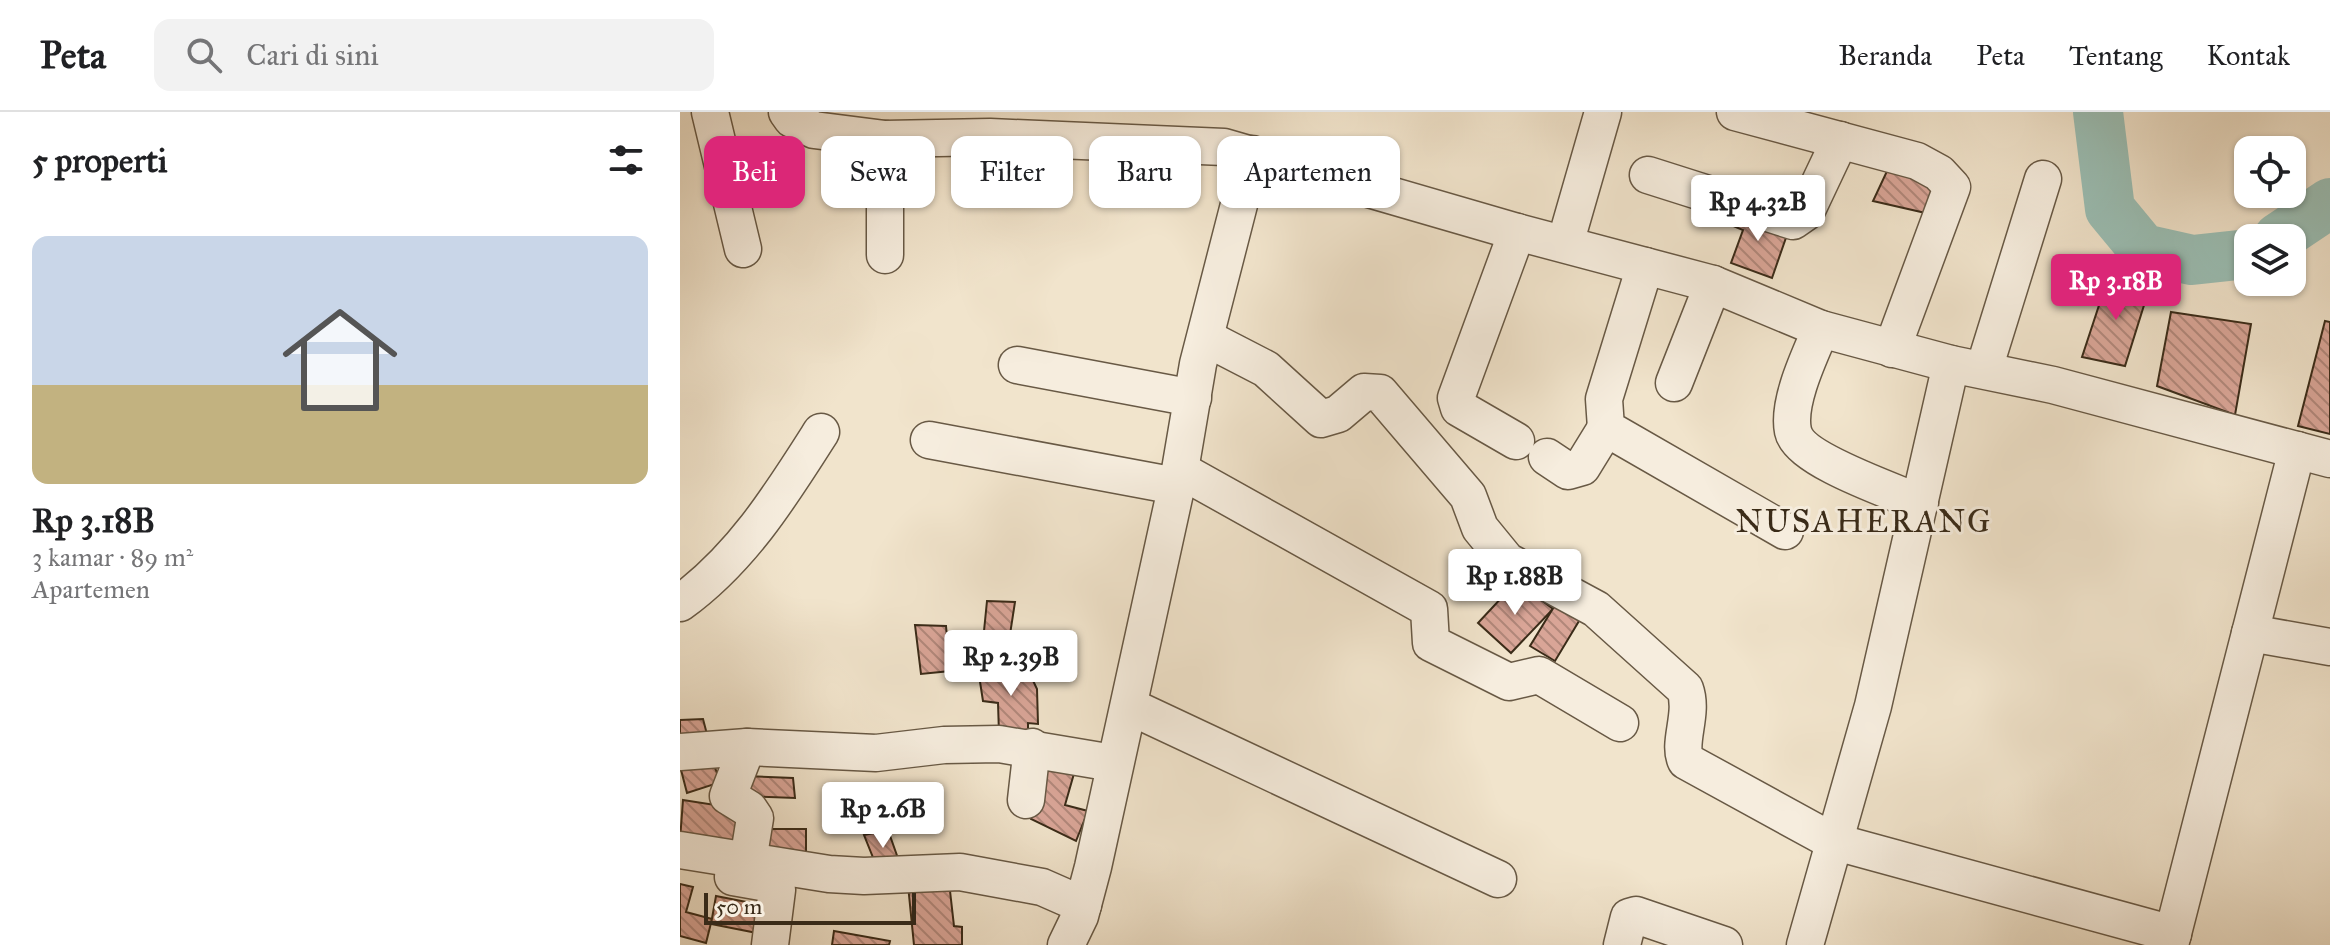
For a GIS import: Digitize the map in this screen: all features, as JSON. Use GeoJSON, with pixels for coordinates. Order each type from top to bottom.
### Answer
{"type":"FeatureCollection","features":[{"type":"Feature","properties":{"kind":"street"},"geometry":{"type":"LineString","coordinates":[[710,112],[743,249]]}},
{"type":"Feature","properties":{"kind":"street"},"geometry":{"type":"LineString","coordinates":[[787,112],[814,130],[861,136]]}},
{"type":"Feature","properties":{"kind":"street"},"geometry":{"type":"LineString","coordinates":[[1565,244],[1603,112]]}},
{"type":"Feature","properties":{"kind":"street"},"geometry":{"type":"LineString","coordinates":[[1735,112],[1776,117],[1840,140],[1931,166],[1952,187],[1892,349]]}},
{"type":"Feature","properties":{"kind":"street"},"geometry":{"type":"LineString","coordinates":[[935,138],[1006,137],[1217,147]]}},
{"type":"Feature","properties":{"kind":"street"},"geometry":{"type":"LineString","coordinates":[[1648,175],[1793,221],[1806,212],[1840,140]]}},
{"type":"Feature","properties":{"kind":"street"},"geometry":{"type":"LineString","coordinates":[[1805,945],[1832,841],[1873,706],[1920,503],[1967,366],[2043,179]]}},
{"type":"Feature","properties":{"kind":"street"},"geometry":{"type":"LineString","coordinates":[[1206,338],[1266,369],[1321,419],[1338,414],[1364,392],[1380,393],[1468,496],[1480,528],[1507,561],[1596,609],[1685,689],[1690,703],[1683,751],[1686,761],[1832,841],[2171,939],[2250,633],[2314,454],[1892,349],[1821,329],[1713,284],[1400,198]]}},
{"type":"Feature","properties":{"kind":"street"},"geometry":{"type":"LineString","coordinates":[[885,208],[885,255]]}},
{"type":"Feature","properties":{"kind":"street"},"geometry":{"type":"LineString","coordinates":[[1066,945],[1083,905],[1113,763],[1129,706],[1206,338],[1238,208]]}},
{"type":"Feature","properties":{"kind":"street"},"geometry":{"type":"LineString","coordinates":[[1517,232],[1456,398],[1459,408],[1568,471],[1582,467],[1606,428],[1604,399],[1645,266]]}},
{"type":"Feature","properties":{"kind":"street"},"geometry":{"type":"LineString","coordinates":[[1674,383],[1713,284]]}},
{"type":"Feature","properties":{"kind":"street"},"geometry":{"type":"LineString","coordinates":[[1821,329],[1801,377],[1792,423],[1794,436],[1815,456],[1920,503]]}},
{"type":"Feature","properties":{"kind":"street"},"geometry":{"type":"LineString","coordinates":[[1017,365],[1193,398]]}},
{"type":"Feature","properties":{"kind":"street"},"geometry":{"type":"LineString","coordinates":[[1606,428],[1785,531]]}},
{"type":"Feature","properties":{"kind":"street"},"geometry":{"type":"LineString","coordinates":[[680,603],[700,589],[767,518],[821,432]]}},
{"type":"Feature","properties":{"kind":"street"},"geometry":{"type":"LineString","coordinates":[[929,440],[1178,478],[1429,609],[1431,643],[1509,682],[1539,675],[1620,723]]}},
{"type":"Feature","properties":{"kind":"street"},"geometry":{"type":"LineString","coordinates":[[2250,633],[2330,647]]}},
{"type":"Feature","properties":{"kind":"street"},"geometry":{"type":"LineString","coordinates":[[1129,706],[1498,879]]}},
{"type":"Feature","properties":{"kind":"street"},"geometry":{"type":"LineString","coordinates":[[680,752],[747,747],[876,753],[944,745],[1032,747],[1113,763]]}},
{"type":"Feature","properties":{"kind":"street"},"geometry":{"type":"LineString","coordinates":[[747,747],[728,796],[749,809],[755,818],[748,861]]}},
{"type":"Feature","properties":{"kind":"street"},"geometry":{"type":"LineString","coordinates":[[1026,800],[1032,747]]}},
{"type":"Feature","properties":{"kind":"street"},"geometry":{"type":"LineString","coordinates":[[680,850],[864,876],[960,872],[1042,887],[1083,905]]}},
{"type":"Feature","properties":{"kind":"street"},"geometry":{"type":"LineString","coordinates":[[680,869],[775,887],[777,898],[770,945]]}},
{"type":"Feature","properties":{"kind":"street"},"geometry":{"type":"LineString","coordinates":[[1622,945],[1629,917],[1636,915],[1724,945]]}},
{"type":"Feature","properties":{"kind":"building"},"geometry":{"type":"Polygon","coordinates":[[[1888,169],[1938,187],[1930,214],[1873,201],[1888,169]]]}},
{"type":"Feature","properties":{"kind":"building"},"geometry":{"type":"Polygon","coordinates":[[[1731,209],[1789,229],[1772,278],[1731,263],[1743,230],[1726,223],[1731,209]]]}},
{"type":"Feature","properties":{"kind":"building"},"geometry":{"type":"Polygon","coordinates":[[[2108,278],[2150,286],[2125,366],[2082,357],[2108,278]]]}},
{"type":"Feature","properties":{"kind":"building"},"geometry":{"type":"Polygon","coordinates":[[[2171,312],[2251,324],[2235,415],[2157,386],[2171,312]]]}},
{"type":"Feature","properties":{"kind":"building"},"geometry":{"type":"Polygon","coordinates":[[[2325,321],[2330,322],[2330,434],[2298,426],[2325,321]]]}},
{"type":"Feature","properties":{"kind":"building"},"geometry":{"type":"Polygon","coordinates":[[[1517,581],[1553,609],[1511,653],[1478,623],[1517,581]]]}},
{"type":"Feature","properties":{"kind":"building"},"geometry":{"type":"Polygon","coordinates":[[[1560,597],[1588,606],[1555,661],[1530,646],[1560,597]]]}},
{"type":"Feature","properties":{"kind":"building"},"geometry":{"type":"Polygon","coordinates":[[[987,601],[1015,602],[1007,654],[982,651],[987,601]]]}},
{"type":"Feature","properties":{"kind":"building"},"geometry":{"type":"Polygon","coordinates":[[[915,625],[946,626],[950,671],[921,674],[915,625]]]}},
{"type":"Feature","properties":{"kind":"building"},"geometry":{"type":"Polygon","coordinates":[[[978,669],[1028,670],[1037,689],[1038,724],[1028,723],[1028,732],[999,734],[998,703],[983,701],[978,669]]]}},
{"type":"Feature","properties":{"kind":"building"},"geometry":{"type":"Polygon","coordinates":[[[703,719],[709,742],[680,744],[680,720],[703,719]]]}},
{"type":"Feature","properties":{"kind":"building"},"geometry":{"type":"Polygon","coordinates":[[[709,754],[721,782],[687,793],[680,766],[709,754]]]}},
{"type":"Feature","properties":{"kind":"building"},"geometry":{"type":"Polygon","coordinates":[[[1041,756],[1075,770],[1065,805],[1088,811],[1076,841],[1031,819],[1041,756]]]}},
{"type":"Feature","properties":{"kind":"building"},"geometry":{"type":"Polygon","coordinates":[[[745,776],[793,778],[795,798],[742,796],[745,776]]]}},
{"type":"Feature","properties":{"kind":"building"},"geometry":{"type":"Polygon","coordinates":[[[683,800],[741,809],[741,849],[680,840],[683,800]]]}},
{"type":"Feature","properties":{"kind":"building"},"geometry":{"type":"Polygon","coordinates":[[[759,829],[806,829],[806,863],[760,857],[759,829]]]}},
{"type":"Feature","properties":{"kind":"building"},"geometry":{"type":"Polygon","coordinates":[[[888,830],[901,867],[878,870],[864,835],[888,830]]]}},
{"type":"Feature","properties":{"kind":"building"},"geometry":{"type":"Polygon","coordinates":[[[949,882],[954,926],[962,927],[962,945],[914,945],[908,885],[949,882]]]}},
{"type":"Feature","properties":{"kind":"building"},"geometry":{"type":"Polygon","coordinates":[[[680,884],[693,887],[686,912],[712,919],[706,943],[680,936],[680,884]]]}},
{"type":"Feature","properties":{"kind":"building"},"geometry":{"type":"Polygon","coordinates":[[[716,896],[762,905],[757,933],[711,924],[716,896]]]}},
{"type":"Feature","properties":{"kind":"building"},"geometry":{"type":"Polygon","coordinates":[[[834,931],[890,941],[889,945],[832,945],[834,931]]]}},
{"type":"Feature","properties":{"kind":"waterway"},"geometry":{"type":"LineString","coordinates":[[2098,112],[2110,209],[2143,249],[2192,260],[2234,256]]}},
{"type":"Feature","properties":{"kind":"waterway"},"geometry":{"type":"LineString","coordinates":[[2299,224],[2330,203]]}},
{"type":"Feature","properties":{"kind":"district","name":"NUSAHERANG"},"geometry":{"type":"Point","coordinates":[1864,521]}}]}
